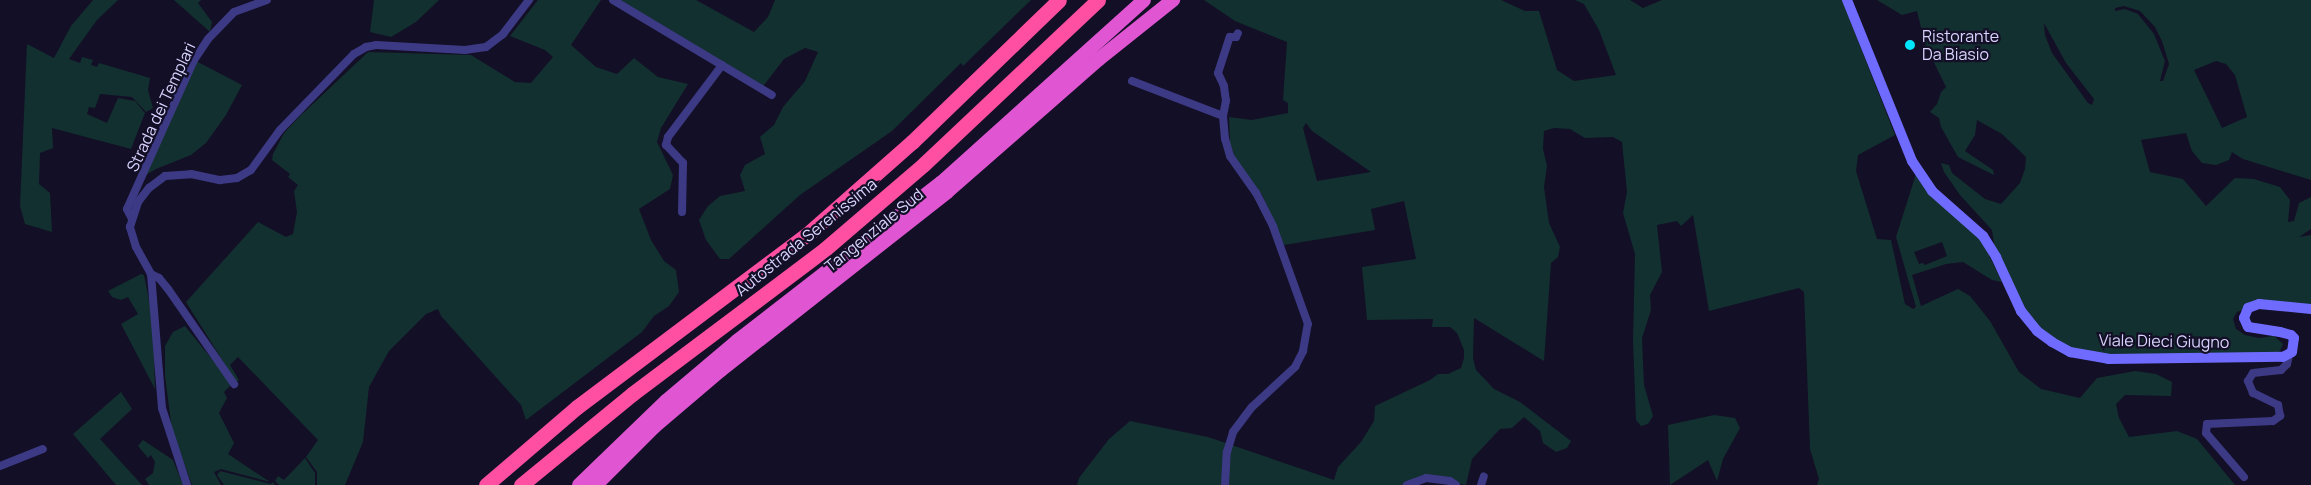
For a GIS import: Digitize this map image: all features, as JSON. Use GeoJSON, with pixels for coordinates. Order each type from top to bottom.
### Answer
{"type":"FeatureCollection","features":[{"type":"Feature","properties":{"kind":"highway","name":"Autostrada Serenissima"},"geometry":{"type":"LineString","coordinates":[[486,485],[577,407],[812,231],[912,142],[1059,0]]}},
{"type":"Feature","properties":{"kind":"highway","name":"Autostrada Serenissima"},"geometry":{"type":"LineString","coordinates":[[521,485],[632,394],[825,249],[924,164],[1098,0]]}},
{"type":"Feature","properties":{"kind":"highway","name":"Tangenziale Sud"},"geometry":{"type":"LineString","coordinates":[[579,485],[666,401],[737,341],[941,183],[1144,0]]}},
{"type":"Feature","properties":{"kind":"highway","name":"Tangenziale Sud"},"geometry":{"type":"LineString","coordinates":[[596,485],[633,446],[721,370],[947,192],[1100,59],[1173,0]]}},
{"type":"Feature","properties":{"kind":"highway"},"geometry":{"type":"LineString","coordinates":[[604,485],[633,446]]}},
{"type":"Feature","properties":{"kind":"main road","name":"Viale Dieci Giugno"},"geometry":{"type":"LineString","coordinates":[[1847,0],[1912,161],[1932,191],[1983,236],[1996,256],[2021,311],[2037,331],[2070,352],[2108,359],[2289,356],[2295,348],[2291,334],[2248,327],[2245,313],[2247,308],[2259,304],[2311,309]]}},
{"type":"Feature","properties":{"kind":"street","name":"Strada dei Templari"},"geometry":{"type":"LineString","coordinates":[[132,219],[127,209],[194,60],[208,39],[234,12],[267,0]]}},
{"type":"Feature","properties":{"kind":"street"},"geometry":{"type":"LineString","coordinates":[[187,485],[162,408],[151,274],[136,247],[130,227],[143,195],[165,176],[191,174],[228,179],[237,178],[251,170],[280,130],[354,54],[376,45],[436,50],[486,47],[503,34],[529,0]]}},
{"type":"Feature","properties":{"kind":"street"},"geometry":{"type":"LineString","coordinates":[[613,0],[772,95]]}},
{"type":"Feature","properties":{"kind":"street"},"geometry":{"type":"LineString","coordinates":[[1225,485],[1227,452],[1233,432],[1252,407],[1295,367],[1303,351],[1308,324],[1273,226],[1256,193],[1230,156],[1223,116],[1226,101],[1224,86],[1218,73],[1230,37],[1236,37],[1238,33]]}},
{"type":"Feature","properties":{"kind":"street"},"geometry":{"type":"LineString","coordinates":[[682,212],[683,163],[666,145],[668,136],[722,65]]}},
{"type":"Feature","properties":{"kind":"street"},"geometry":{"type":"LineString","coordinates":[[1132,81],[1223,116]]}},
{"type":"Feature","properties":{"kind":"street"},"geometry":{"type":"LineString","coordinates":[[151,274],[159,278],[168,289],[234,384]]}},
{"type":"Feature","properties":{"kind":"street"},"geometry":{"type":"LineString","coordinates":[[2244,477],[2206,433],[2207,424],[2214,421],[2272,421],[2280,416],[2278,405],[2253,393],[2248,381],[2253,373],[2281,370],[2287,364],[2289,356]]}},
{"type":"Feature","properties":{"kind":"street"},"geometry":{"type":"LineString","coordinates":[[0,466],[43,448]]}},
{"type":"Feature","properties":{"kind":"street"},"geometry":{"type":"LineString","coordinates":[[1481,485],[1484,476]]}},
{"type":"Feature","properties":{"kind":"street"},"geometry":{"type":"LineString","coordinates":[[1407,485],[1426,478],[1456,485]]}},
{"type":"Feature","properties":{"kind":"green space"},"geometry":{"type":"Polygon","coordinates":[[[93,0],[118,0],[97,20],[69,59],[80,63],[82,57],[93,60],[91,65],[97,67],[99,63],[150,78],[148,90],[153,108],[146,112],[132,97],[100,94],[95,108],[89,107],[87,114],[107,123],[118,98],[135,101],[145,113],[131,149],[52,128],[53,148],[40,153],[39,184],[50,193],[52,232],[25,224],[20,206],[27,44],[54,58],[71,26],[93,0]]]}},
{"type":"Feature","properties":{"kind":"green space"},"geometry":{"type":"Polygon","coordinates":[[[174,0],[201,0],[198,3],[212,22],[210,32],[174,0]]]}},
{"type":"Feature","properties":{"kind":"green space"},"geometry":{"type":"Polygon","coordinates":[[[374,0],[439,0],[416,22],[391,37],[370,32],[374,0]]]}},
{"type":"Feature","properties":{"kind":"green space"},"geometry":{"type":"Polygon","coordinates":[[[538,0],[601,0],[571,45],[596,67],[617,74],[634,58],[658,77],[688,84],[661,128],[657,142],[673,175],[670,189],[639,209],[651,240],[664,261],[676,270],[679,292],[669,306],[654,316],[642,332],[526,420],[521,405],[441,316],[438,309],[426,314],[389,351],[369,387],[363,442],[345,485],[317,485],[317,472],[306,457],[318,440],[238,357],[230,365],[239,380],[236,382],[186,302],[258,222],[286,237],[293,234],[297,212],[294,191],[298,185],[288,177],[290,174],[272,160],[273,154],[284,133],[368,52],[471,55],[515,82],[531,83],[553,57],[545,50],[510,36],[538,0]]]}},
{"type":"Feature","properties":{"kind":"green space"},"geometry":{"type":"Polygon","coordinates":[[[613,0],[696,0],[754,32],[768,17],[775,0],[1031,0],[963,66],[961,63],[892,131],[800,195],[729,259],[720,259],[706,240],[699,220],[708,206],[720,196],[745,191],[740,175],[745,165],[765,154],[760,137],[774,125],[783,107],[805,81],[818,52],[805,48],[784,59],[761,89],[613,0]]]}},
{"type":"Feature","properties":{"kind":"green space"},"geometry":{"type":"Polygon","coordinates":[[[1204,0],[1501,0],[1525,11],[1539,11],[1557,70],[1574,81],[1616,75],[1599,30],[1584,4],[1575,0],[1630,0],[1643,8],[1662,0],[1842,0],[1895,135],[1858,155],[1856,171],[1877,239],[1891,240],[1905,304],[1913,309],[1916,307],[1896,237],[1916,174],[1979,235],[2002,282],[1992,280],[1963,262],[1946,264],[1912,275],[1921,306],[1958,289],[1970,296],[1990,321],[2019,372],[2041,389],[2080,398],[2097,378],[2135,371],[2156,374],[2172,382],[2171,396],[2125,395],[2116,404],[2119,418],[2129,437],[2177,431],[2197,439],[2235,485],[1817,485],[1819,479],[1810,449],[1804,292],[1799,288],[1709,311],[1693,215],[1681,226],[1677,221],[1657,225],[1662,272],[1650,295],[1651,310],[1642,338],[1644,385],[1653,416],[1648,424],[1641,426],[1636,420],[1633,341],[1635,254],[1623,213],[1627,192],[1622,142],[1613,137],[1585,138],[1570,129],[1554,128],[1544,131],[1543,149],[1547,166],[1544,187],[1549,223],[1560,247],[1558,257],[1551,263],[1544,361],[1474,318],[1473,358],[1476,370],[1494,389],[1520,402],[1571,441],[1567,448],[1556,452],[1543,443],[1540,431],[1524,417],[1512,428],[1500,429],[1472,459],[1466,485],[1426,478],[1407,485],[1077,485],[1079,478],[1109,439],[1130,421],[1208,437],[1334,480],[1338,467],[1361,442],[1374,421],[1375,406],[1438,374],[1448,374],[1461,368],[1464,350],[1457,333],[1450,327],[1432,327],[1433,319],[1367,320],[1362,267],[1416,259],[1404,201],[1371,209],[1375,230],[1284,245],[1262,195],[1236,160],[1230,144],[1229,117],[1252,120],[1288,113],[1288,103],[1283,100],[1287,42],[1235,21],[1204,0]],[[1306,123],[1303,128],[1317,181],[1371,172],[1312,131],[1306,123]],[[1942,242],[1914,252],[1919,264],[1925,265],[1947,256],[1942,242]]]}},
{"type":"Feature","properties":{"kind":"green space"},"geometry":{"type":"Polygon","coordinates":[[[1877,0],[2311,0],[2311,180],[2243,159],[2232,152],[2229,160],[2216,165],[2202,163],[2192,151],[2186,133],[2141,140],[2150,172],[2183,179],[2206,206],[2235,178],[2254,179],[2280,187],[2290,200],[2288,222],[2294,221],[2299,203],[2311,197],[2311,229],[2299,237],[2311,235],[2311,309],[2259,304],[2237,312],[2233,319],[2236,329],[2245,335],[2259,338],[2274,336],[2283,344],[2280,351],[2268,357],[2108,359],[2070,352],[2037,331],[1996,257],[1992,230],[1960,195],[1944,172],[1941,163],[1949,165],[1952,173],[1985,199],[2001,204],[2020,183],[2026,157],[2002,134],[1977,120],[1975,135],[1965,151],[1993,170],[1994,175],[1958,157],[1941,127],[1939,118],[1930,112],[1946,87],[1925,44],[1917,11],[1902,15],[1877,0]],[[2124,6],[2115,8],[2115,11],[2125,9],[2138,14],[2154,34],[2165,61],[2160,81],[2163,81],[2169,64],[2155,27],[2140,11],[2124,6]],[[2044,23],[2045,35],[2052,53],[2088,103],[2092,105],[2094,99],[2066,63],[2044,23]],[[2216,61],[2194,70],[2222,128],[2247,117],[2235,75],[2226,64],[2216,61]]]}},
{"type":"Feature","properties":{"kind":"green space"},"geometry":{"type":"Polygon","coordinates":[[[194,60],[242,85],[226,115],[206,143],[191,155],[142,177],[194,60]]]}},
{"type":"Feature","properties":{"kind":"green space"},"geometry":{"type":"Polygon","coordinates":[[[141,274],[144,275],[153,320],[155,389],[121,324],[138,314],[128,297],[121,300],[112,297],[108,291],[141,274]]]}},
{"type":"Feature","properties":{"kind":"green space"},"geometry":{"type":"Polygon","coordinates":[[[185,326],[232,384],[224,392],[227,398],[219,413],[234,443],[228,454],[270,482],[221,469],[214,472],[221,485],[192,485],[172,430],[165,376],[165,346],[173,332],[185,326]]]}},
{"type":"Feature","properties":{"kind":"green space"},"geometry":{"type":"Polygon","coordinates":[[[121,392],[132,409],[100,439],[142,485],[116,485],[73,434],[121,392]]]}},
{"type":"Feature","properties":{"kind":"green space"},"geometry":{"type":"Polygon","coordinates":[[[1714,415],[1735,418],[1740,428],[1723,459],[1717,481],[1708,460],[1670,485],[1668,425],[1714,415]]]}},
{"type":"Feature","properties":{"kind":"green space"},"geometry":{"type":"Polygon","coordinates":[[[143,440],[173,460],[183,485],[149,485],[145,479],[153,473],[155,462],[151,455],[148,458],[138,446],[143,440]]]}},
{"type":"Feature","properties":{"kind":"green space"},"geometry":{"type":"Polygon","coordinates":[[[305,458],[315,473],[315,485],[279,485],[275,481],[278,476],[284,480],[305,458]]]}},
{"type":"Feature","properties":{"kind":"green space"},"geometry":{"type":"Polygon","coordinates":[[[220,471],[271,484],[273,482],[275,485],[224,485],[217,475],[220,471]]]}},
{"type":"Feature","properties":{"kind":"place","name":"Ristorante Da Biasio"},"geometry":{"type":"Point","coordinates":[1910,45]}}]}
